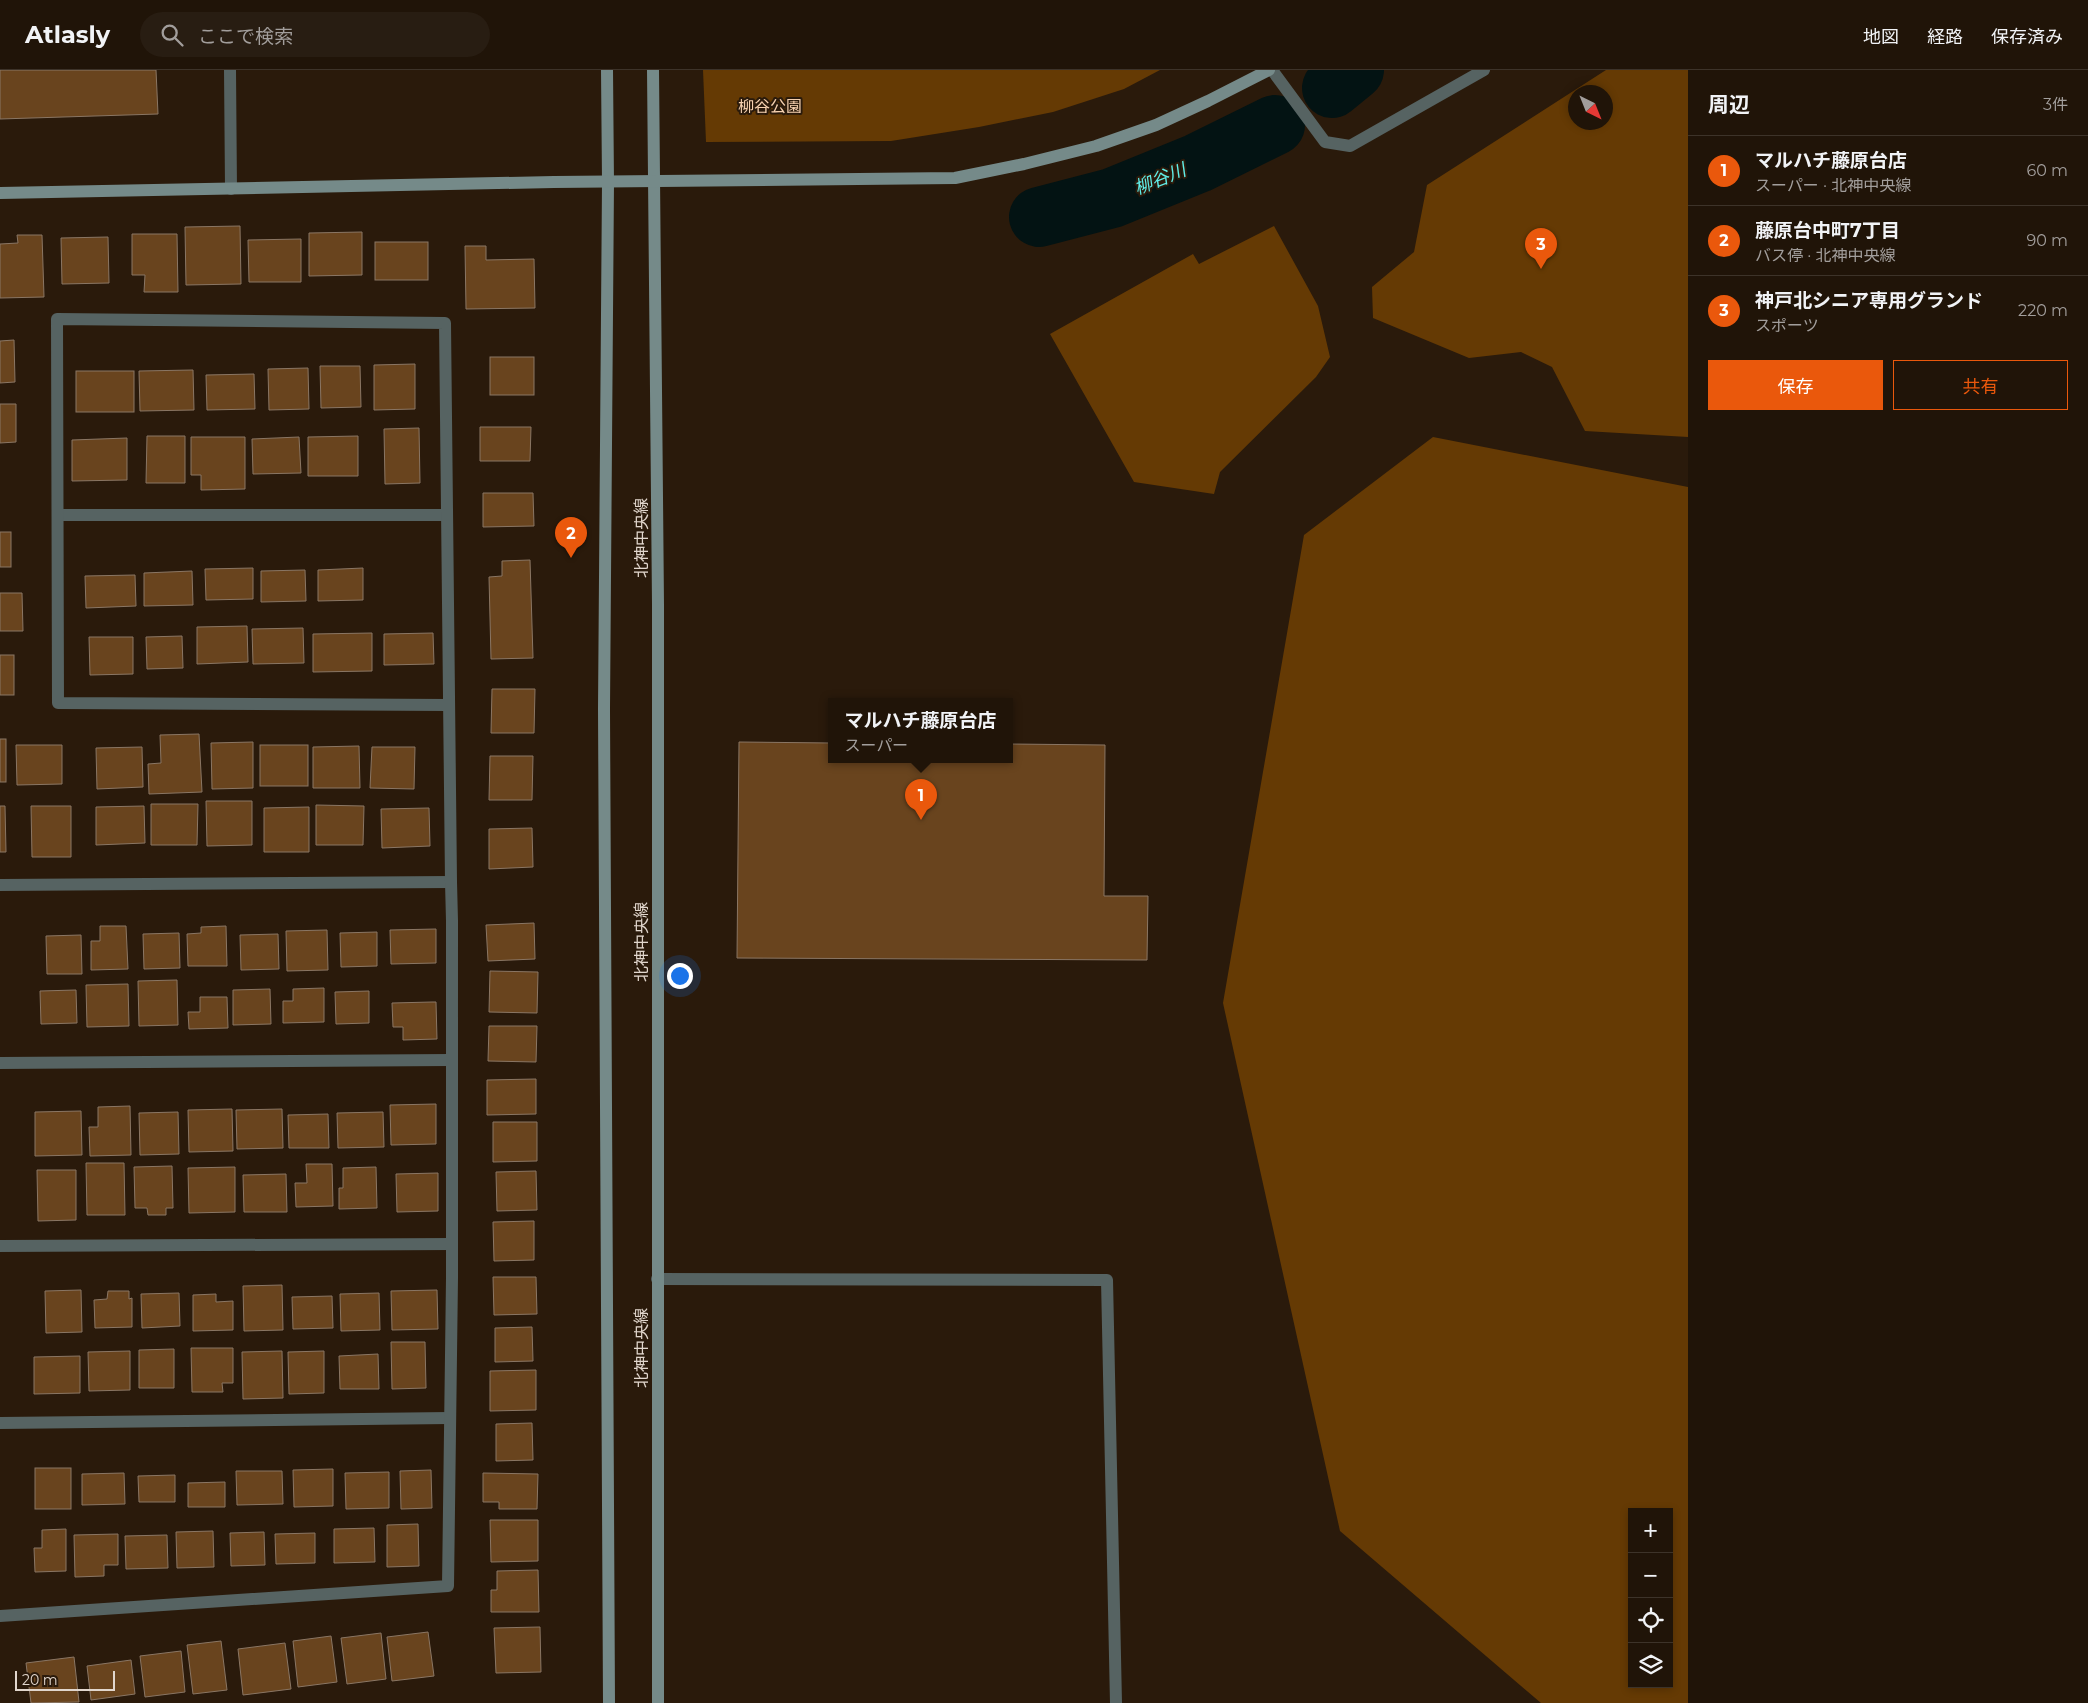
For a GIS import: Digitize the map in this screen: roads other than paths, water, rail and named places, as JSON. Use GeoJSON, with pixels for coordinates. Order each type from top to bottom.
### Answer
{"type":"FeatureCollection","features":[{"type":"Feature","properties":{"kind":"street"},"geometry":{"type":"LineString","coordinates":[[230,70],[231,189]]}},
{"type":"Feature","properties":{"kind":"street"},"geometry":{"type":"LineString","coordinates":[[606,70],[608,182],[604,709],[609,1703]]}},
{"type":"Feature","properties":{"kind":"street","name":"北神中央線"},"geometry":{"type":"LineString","coordinates":[[653,70],[658,604],[658,1703]]}},
{"type":"Feature","properties":{"kind":"street"},"geometry":{"type":"LineString","coordinates":[[0,193],[955,178],[1024,164],[1096,146],[1156,125],[1271,70],[1325,142],[1350,146],[1484,70]]}},
{"type":"Feature","properties":{"kind":"street"},"geometry":{"type":"LineString","coordinates":[[0,1616],[448,1586],[452,1060],[451,882],[445,324],[57,319],[58,703],[449,705]]}},
{"type":"Feature","properties":{"kind":"street"},"geometry":{"type":"LineString","coordinates":[[58,515],[447,515]]}},
{"type":"Feature","properties":{"kind":"street"},"geometry":{"type":"LineString","coordinates":[[0,884],[451,882]]}},
{"type":"Feature","properties":{"kind":"street"},"geometry":{"type":"LineString","coordinates":[[0,1063],[452,1060]]}},
{"type":"Feature","properties":{"kind":"street"},"geometry":{"type":"LineString","coordinates":[[0,1246],[452,1244]]}},
{"type":"Feature","properties":{"kind":"street"},"geometry":{"type":"LineString","coordinates":[[657,1279],[1107,1280],[1116,1703]]}},
{"type":"Feature","properties":{"kind":"street"},"geometry":{"type":"LineString","coordinates":[[0,1409],[0,1423],[450,1418]]}},
{"type":"Feature","properties":{"kind":"waterway","name":"柳谷川"},"geometry":{"type":"LineString","coordinates":[[1332,88],[1354,70]]}},
{"type":"Feature","properties":{"kind":"waterway","name":"柳谷川"},"geometry":{"type":"LineString","coordinates":[[1039,217],[1112,198],[1198,163],[1275,125]]}},
{"type":"Feature","properties":{"kind":"place","name":"神戸北シニア専用グランド"},"geometry":{"type":"Point","coordinates":[1541,269]}},
{"type":"Feature","properties":{"kind":"place","name":"藤原台中町7丁目"},"geometry":{"type":"Point","coordinates":[571,558]}},
{"type":"Feature","properties":{"kind":"place","name":"マルハチ藤原台店"},"geometry":{"type":"Point","coordinates":[921,820]}},
{"type":"Feature","properties":{"kind":"park label","name":"柳谷公園"},"geometry":{"type":"Point","coordinates":[770,106]}}]}
